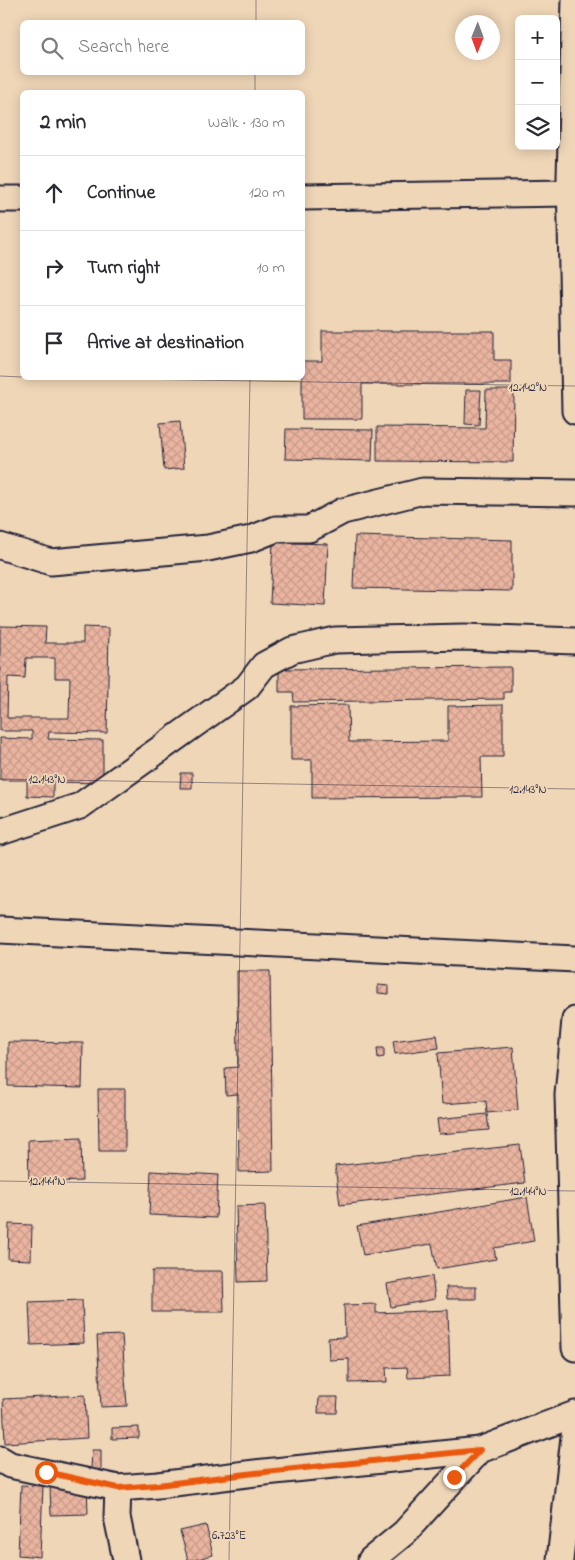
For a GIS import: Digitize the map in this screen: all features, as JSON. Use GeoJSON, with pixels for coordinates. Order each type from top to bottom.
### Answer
{"type":"FeatureCollection","features":[{"type":"Feature","properties":{"kind":"street"},"geometry":{"type":"LineString","coordinates":[[575,0],[570,193],[575,411]]}},
{"type":"Feature","properties":{"kind":"street"},"geometry":{"type":"LineString","coordinates":[[305,197],[570,193]]}},
{"type":"Feature","properties":{"kind":"street"},"geometry":{"type":"LineString","coordinates":[[0,199],[20,199]]}},
{"type":"Feature","properties":{"kind":"street"},"geometry":{"type":"LineString","coordinates":[[0,546],[52,562],[208,548],[251,539],[276,529],[309,529],[343,512],[423,491],[575,493]]}},
{"type":"Feature","properties":{"kind":"street"},"geometry":{"type":"LineString","coordinates":[[0,832],[80,806],[247,687],[264,664],[292,650],[335,640],[464,638],[575,641]]}},
{"type":"Feature","properties":{"kind":"street"},"geometry":{"type":"LineString","coordinates":[[0,930],[575,959]]}},
{"type":"Feature","properties":{"kind":"street"},"geometry":{"type":"LineString","coordinates":[[575,1020],[568,1095],[575,1348]]}},
{"type":"Feature","properties":{"kind":"street"},"geometry":{"type":"LineString","coordinates":[[0,1459],[10,1465],[118,1488],[158,1485],[480,1450],[575,1414]]}},
{"type":"Feature","properties":{"kind":"street"},"geometry":{"type":"LineString","coordinates":[[560,1560],[575,1428]]}},
{"type":"Feature","properties":{"kind":"street"},"geometry":{"type":"LineString","coordinates":[[371,1560],[404,1533],[480,1450]]}},
{"type":"Feature","properties":{"kind":"street"},"geometry":{"type":"LineString","coordinates":[[118,1488],[118,1517],[126,1560]]}},
{"type":"Feature","properties":{"kind":"building"},"geometry":{"type":"Polygon","coordinates":[[[322,331],[494,331],[494,360],[511,360],[511,384],[362,384],[362,419],[302,419],[302,380],[305,380],[305,361],[322,361],[322,331]]]}},
{"type":"Feature","properties":{"kind":"building"},"geometry":{"type":"Polygon","coordinates":[[[466,390],[481,390],[479,425],[465,424],[466,390]]]}},
{"type":"Feature","properties":{"kind":"building"},"geometry":{"type":"Polygon","coordinates":[[[486,390],[514,390],[513,462],[377,461],[377,427],[485,428],[486,390]]]}},
{"type":"Feature","properties":{"kind":"building"},"geometry":{"type":"Polygon","coordinates":[[[180,421],[184,468],[164,470],[160,423],[180,421]]]}},
{"type":"Feature","properties":{"kind":"building"},"geometry":{"type":"Polygon","coordinates":[[[286,429],[373,430],[372,461],[285,459],[286,429]]]}},
{"type":"Feature","properties":{"kind":"building"},"geometry":{"type":"Polygon","coordinates":[[[355,536],[512,540],[512,591],[353,588],[355,536]]]}},
{"type":"Feature","properties":{"kind":"building"},"geometry":{"type":"Polygon","coordinates":[[[273,542],[328,544],[325,606],[270,603],[273,542]]]}},
{"type":"Feature","properties":{"kind":"building"},"geometry":{"type":"Polygon","coordinates":[[[0,626],[46,627],[45,643],[83,643],[83,627],[109,628],[107,733],[49,732],[48,739],[103,740],[103,783],[53,782],[53,797],[27,796],[27,780],[0,780],[0,738],[32,739],[32,731],[0,731],[0,626]],[[26,658],[25,678],[8,677],[7,718],[69,718],[70,678],[55,678],[55,658],[26,658]]]}},
{"type":"Feature","properties":{"kind":"building"},"geometry":{"type":"Polygon","coordinates":[[[511,667],[511,692],[504,692],[504,699],[294,702],[293,692],[279,692],[279,669],[511,667]]]}},
{"type":"Feature","properties":{"kind":"building"},"geometry":{"type":"Polygon","coordinates":[[[348,705],[349,742],[448,741],[448,706],[503,705],[503,757],[481,757],[482,797],[312,798],[312,760],[291,760],[291,706],[348,705]]]}},
{"type":"Feature","properties":{"kind":"building"},"geometry":{"type":"Polygon","coordinates":[[[181,773],[192,773],[192,788],[180,788],[181,773]]]}},
{"type":"Feature","properties":{"kind":"building"},"geometry":{"type":"Polygon","coordinates":[[[237,971],[270,971],[273,1171],[239,1172],[238,1094],[226,1095],[225,1068],[238,1067],[237,971]]]}},
{"type":"Feature","properties":{"kind":"building"},"geometry":{"type":"Polygon","coordinates":[[[378,985],[389,986],[389,994],[378,993],[378,985]]]}},
{"type":"Feature","properties":{"kind":"building"},"geometry":{"type":"Polygon","coordinates":[[[437,1035],[439,1048],[395,1054],[393,1041],[437,1035]]]}},
{"type":"Feature","properties":{"kind":"building"},"geometry":{"type":"Polygon","coordinates":[[[8,1042],[83,1043],[82,1088],[8,1086],[8,1042]]]}},
{"type":"Feature","properties":{"kind":"building"},"geometry":{"type":"Polygon","coordinates":[[[513,1047],[518,1110],[487,1113],[486,1101],[442,1104],[438,1053],[513,1047]]]}},
{"type":"Feature","properties":{"kind":"building"},"geometry":{"type":"Polygon","coordinates":[[[377,1048],[384,1048],[384,1057],[378,1058],[377,1048]]]}},
{"type":"Feature","properties":{"kind":"building"},"geometry":{"type":"Polygon","coordinates":[[[98,1089],[125,1089],[125,1151],[99,1151],[98,1089]]]}},
{"type":"Feature","properties":{"kind":"building"},"geometry":{"type":"Polygon","coordinates":[[[487,1114],[489,1130],[439,1134],[437,1119],[487,1114]]]}},
{"type":"Feature","properties":{"kind":"building"},"geometry":{"type":"Polygon","coordinates":[[[81,1138],[82,1181],[29,1183],[28,1140],[81,1138]]]}},
{"type":"Feature","properties":{"kind":"building"},"geometry":{"type":"Polygon","coordinates":[[[520,1145],[525,1183],[340,1205],[335,1166],[520,1145]]]}},
{"type":"Feature","properties":{"kind":"building"},"geometry":{"type":"Polygon","coordinates":[[[151,1171],[218,1175],[216,1218],[149,1215],[151,1171]]]}},
{"type":"Feature","properties":{"kind":"building"},"geometry":{"type":"Polygon","coordinates":[[[527,1197],[534,1241],[494,1248],[496,1259],[437,1269],[432,1244],[363,1255],[357,1226],[527,1197]]]}},
{"type":"Feature","properties":{"kind":"building"},"geometry":{"type":"Polygon","coordinates":[[[265,1205],[267,1281],[238,1282],[236,1206],[265,1205]]]}},
{"type":"Feature","properties":{"kind":"building"},"geometry":{"type":"Polygon","coordinates":[[[9,1224],[32,1225],[31,1260],[8,1259],[9,1224]]]}},
{"type":"Feature","properties":{"kind":"building"},"geometry":{"type":"Polygon","coordinates":[[[152,1271],[223,1271],[224,1312],[152,1312],[152,1271]]]}},
{"type":"Feature","properties":{"kind":"building"},"geometry":{"type":"Polygon","coordinates":[[[432,1276],[435,1299],[391,1307],[387,1284],[432,1276]]]}},
{"type":"Feature","properties":{"kind":"building"},"geometry":{"type":"Polygon","coordinates":[[[446,1287],[476,1287],[476,1299],[447,1299],[446,1287]]]}},
{"type":"Feature","properties":{"kind":"building"},"geometry":{"type":"Polygon","coordinates":[[[82,1300],[84,1343],[31,1345],[29,1302],[82,1300]]]}},
{"type":"Feature","properties":{"kind":"building"},"geometry":{"type":"Polygon","coordinates":[[[376,1304],[376,1313],[448,1310],[450,1376],[408,1378],[407,1367],[386,1368],[387,1382],[349,1383],[349,1359],[329,1360],[328,1338],[345,1337],[344,1305],[376,1304]]]}},
{"type":"Feature","properties":{"kind":"building"},"geometry":{"type":"Polygon","coordinates":[[[122,1335],[127,1406],[101,1407],[97,1336],[122,1335]]]}},
{"type":"Feature","properties":{"kind":"building"},"geometry":{"type":"Polygon","coordinates":[[[85,1395],[87,1438],[5,1443],[3,1399],[85,1395]]]}},
{"type":"Feature","properties":{"kind":"building"},"geometry":{"type":"Polygon","coordinates":[[[319,1397],[338,1397],[337,1413],[318,1413],[319,1397]]]}},
{"type":"Feature","properties":{"kind":"building"},"geometry":{"type":"Polygon","coordinates":[[[139,1427],[139,1438],[112,1439],[112,1428],[139,1427]]]}},
{"type":"Feature","properties":{"kind":"building"},"geometry":{"type":"Polygon","coordinates":[[[92,1450],[101,1450],[101,1470],[91,1469],[92,1450]]]}},
{"type":"Feature","properties":{"kind":"building"},"geometry":{"type":"Polygon","coordinates":[[[87,1484],[88,1514],[51,1515],[50,1486],[87,1484]]]}},
{"type":"Feature","properties":{"kind":"building"},"geometry":{"type":"Polygon","coordinates":[[[21,1485],[43,1486],[40,1557],[18,1555],[21,1485]]]}},
{"type":"Feature","properties":{"kind":"building"},"geometry":{"type":"Polygon","coordinates":[[[206,1525],[213,1555],[188,1560],[180,1531],[206,1525]]]}},
{"type":"Feature","properties":{"kind":"route"},"geometry":{"type":"LineString","coordinates":[[46,1472],[118,1488],[480,1450],[454,1477]]}}]}
